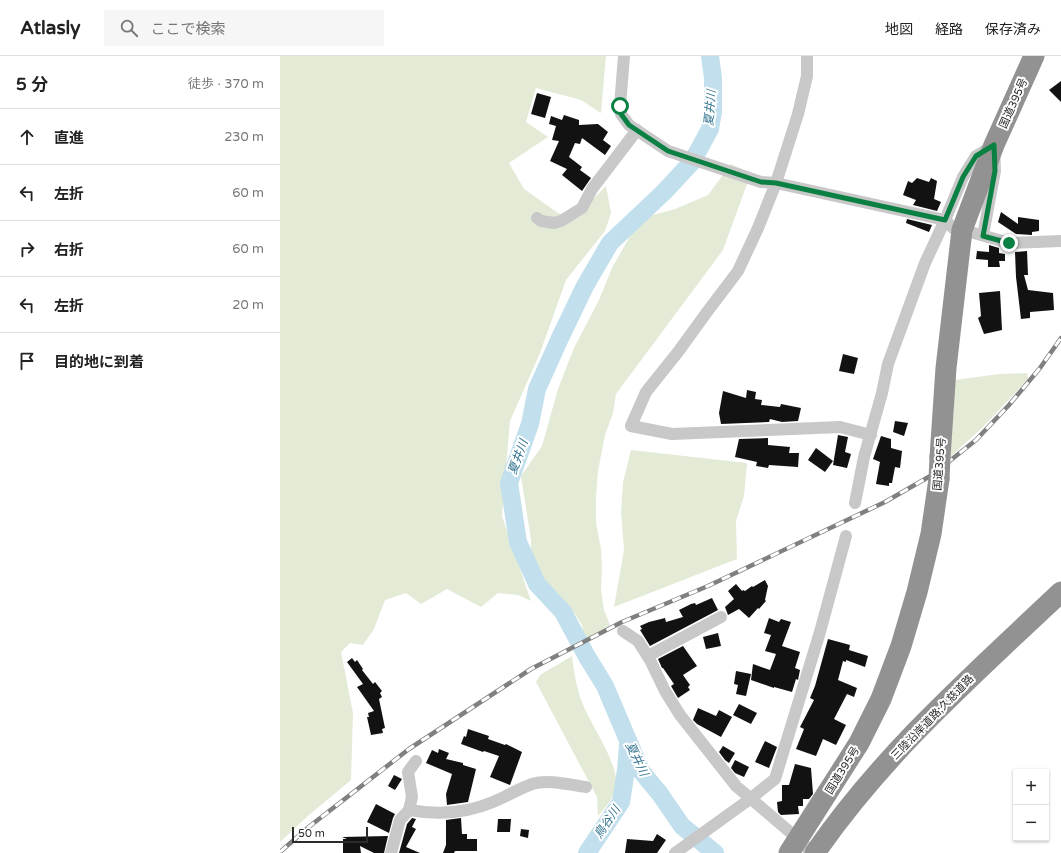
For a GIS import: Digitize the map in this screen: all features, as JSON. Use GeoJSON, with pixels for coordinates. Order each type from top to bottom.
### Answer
{"type":"FeatureCollection","features":[{"type":"Feature","properties":{"kind":"highway","name":"国道395号"},"geometry":{"type":"LineString","coordinates":[[798,848],[859,743],[881,699],[901,646],[918,592],[931,534],[939,479],[946,368],[962,230],[994,145],[1034,56]]}},
{"type":"Feature","properties":{"kind":"highway","name":"三陸沿岸道路;久慈道路"},"geometry":{"type":"LineString","coordinates":[[815,853],[830,831],[871,781],[941,706],[1061,592]]}},
{"type":"Feature","properties":{"kind":"street"},"geometry":{"type":"LineString","coordinates":[[624,56],[620,106],[621,114],[629,125],[668,151],[761,182],[776,183],[945,220],[954,229]]}},
{"type":"Feature","properties":{"kind":"street"},"geometry":{"type":"LineString","coordinates":[[807,56],[807,76],[798,114],[776,183],[758,228],[738,271],[678,352],[646,392],[631,426],[672,434],[840,427],[871,435]]}},
{"type":"Feature","properties":{"kind":"street"},"geometry":{"type":"LineString","coordinates":[[537,218],[540,221],[554,223],[561,221],[582,208],[592,189],[641,133]]}},
{"type":"Feature","properties":{"kind":"street"},"geometry":{"type":"LineString","coordinates":[[855,503],[864,457],[871,435],[888,364],[925,264],[963,177],[976,156],[994,145],[995,171],[978,234],[1009,243],[1061,242]]}},
{"type":"Feature","properties":{"kind":"street"},"geometry":{"type":"LineString","coordinates":[[677,852],[775,780],[820,632],[846,536]]}},
{"type":"Feature","properties":{"kind":"street"},"geometry":{"type":"LineString","coordinates":[[648,656],[722,617]]}},
{"type":"Feature","properties":{"kind":"street"},"geometry":{"type":"LineString","coordinates":[[623,631],[638,641],[648,656],[665,691],[680,715],[736,786],[746,802],[798,848]]}},
{"type":"Feature","properties":{"kind":"street"},"geometry":{"type":"LineString","coordinates":[[391,853],[400,820],[409,810],[412,797],[408,772],[416,761]]}},
{"type":"Feature","properties":{"kind":"street"},"geometry":{"type":"LineString","coordinates":[[409,810],[452,812],[476,808],[491,803],[533,784],[550,783],[586,787]]}},
{"type":"Feature","properties":{"kind":"green space"},"geometry":{"type":"Polygon","coordinates":[[[280,56],[606,56],[601,113],[581,100],[536,88],[526,122],[548,137],[509,163],[524,189],[558,213],[574,218],[606,186],[611,213],[605,231],[566,280],[540,353],[510,421],[502,516],[531,601],[518,595],[498,593],[481,607],[447,589],[421,604],[406,593],[385,600],[374,629],[363,645],[350,643],[341,652],[353,713],[351,780],[309,815],[280,842],[280,56]]]}},
{"type":"Feature","properties":{"kind":"green space"},"geometry":{"type":"Polygon","coordinates":[[[731,164],[751,173],[723,250],[616,394],[613,413],[605,435],[598,471],[596,497],[596,523],[601,549],[601,590],[604,610],[610,625],[584,640],[582,625],[575,614],[545,586],[531,560],[531,540],[521,476],[542,446],[558,389],[574,348],[599,300],[612,268],[638,222],[649,216],[675,209],[708,195],[731,164]]]}},
{"type":"Feature","properties":{"kind":"green space"},"geometry":{"type":"Polygon","coordinates":[[[1027,373],[1028,379],[983,427],[950,457],[955,380],[999,374],[1027,373]]]}},
{"type":"Feature","properties":{"kind":"green space"},"geometry":{"type":"Polygon","coordinates":[[[631,450],[747,463],[744,496],[736,521],[737,559],[614,607],[624,550],[621,512],[623,482],[631,450]]]}},
{"type":"Feature","properties":{"kind":"green space"},"geometry":{"type":"Polygon","coordinates":[[[572,656],[579,695],[609,757],[616,777],[616,785],[612,798],[598,816],[597,797],[536,682],[540,675],[572,656]]]}},
{"type":"Feature","properties":{"kind":"building"},"geometry":{"type":"Polygon","coordinates":[[[1061,81],[1061,102],[1049,90],[1061,81]]]}},
{"type":"Feature","properties":{"kind":"building"},"geometry":{"type":"Polygon","coordinates":[[[537,93],[551,97],[545,118],[531,114],[537,93]]]}},
{"type":"Feature","properties":{"kind":"building"},"geometry":{"type":"Polygon","coordinates":[[[564,115],[579,120],[579,125],[598,124],[608,132],[603,140],[611,146],[605,155],[582,138],[580,144],[575,143],[569,157],[582,167],[580,170],[591,178],[582,191],[562,175],[567,169],[550,161],[559,141],[552,140],[556,126],[549,124],[551,116],[562,120],[564,115]]]}},
{"type":"Feature","properties":{"kind":"building"},"geometry":{"type":"Polygon","coordinates":[[[917,178],[929,182],[931,178],[937,181],[934,199],[941,202],[937,211],[913,205],[916,200],[903,195],[908,181],[912,183],[917,178]]]}},
{"type":"Feature","properties":{"kind":"building"},"geometry":{"type":"Polygon","coordinates":[[[1001,212],[1018,224],[1018,217],[1039,220],[1039,231],[1032,232],[1032,235],[1016,234],[998,222],[1001,212]]]}},
{"type":"Feature","properties":{"kind":"building"},"geometry":{"type":"Polygon","coordinates":[[[907,219],[932,225],[929,232],[906,223],[907,219]]]}},
{"type":"Feature","properties":{"kind":"building"},"geometry":{"type":"Polygon","coordinates":[[[989,245],[999,248],[999,253],[1005,254],[1005,261],[999,261],[1000,267],[988,267],[988,260],[976,259],[977,251],[989,252],[989,245]]]}},
{"type":"Feature","properties":{"kind":"building"},"geometry":{"type":"Polygon","coordinates":[[[1027,251],[1028,275],[1024,275],[1028,290],[1053,293],[1054,310],[1030,312],[1030,318],[1021,319],[1016,277],[1015,252],[1027,251]]]}},
{"type":"Feature","properties":{"kind":"building"},"geometry":{"type":"Polygon","coordinates":[[[1000,291],[1002,330],[984,334],[978,318],[981,316],[979,293],[1000,291]]]}},
{"type":"Feature","properties":{"kind":"building"},"geometry":{"type":"Polygon","coordinates":[[[843,354],[858,358],[854,374],[839,371],[843,354]]]}},
{"type":"Feature","properties":{"kind":"building"},"geometry":{"type":"Polygon","coordinates":[[[747,390],[756,392],[755,399],[762,400],[761,405],[780,407],[781,404],[801,408],[798,421],[782,422],[770,419],[769,422],[721,424],[719,413],[723,391],[746,398],[747,390]]]}},
{"type":"Feature","properties":{"kind":"building"},"geometry":{"type":"Polygon","coordinates":[[[895,421],[908,423],[904,436],[893,432],[895,421]]]}},
{"type":"Feature","properties":{"kind":"building"},"geometry":{"type":"Polygon","coordinates":[[[838,435],[848,437],[845,452],[851,454],[847,468],[833,465],[838,435]]]}},
{"type":"Feature","properties":{"kind":"building"},"geometry":{"type":"Polygon","coordinates":[[[881,436],[891,439],[891,448],[902,451],[900,468],[895,467],[892,483],[889,483],[889,486],[876,484],[880,462],[873,459],[881,436]]]}},
{"type":"Feature","properties":{"kind":"building"},"geometry":{"type":"Polygon","coordinates":[[[768,438],[768,445],[790,447],[789,453],[799,453],[798,467],[769,465],[768,468],[756,466],[757,462],[735,457],[739,439],[768,438]]]}},
{"type":"Feature","properties":{"kind":"building"},"geometry":{"type":"Polygon","coordinates":[[[816,448],[833,461],[825,472],[808,460],[816,448]]]}},
{"type":"Feature","properties":{"kind":"building"},"geometry":{"type":"Polygon","coordinates":[[[765,580],[768,586],[766,601],[759,609],[758,608],[749,618],[739,609],[728,615],[725,607],[734,599],[728,591],[736,584],[742,591],[745,591],[765,580]]]}},
{"type":"Feature","properties":{"kind":"building"},"geometry":{"type":"Polygon","coordinates":[[[712,598],[718,610],[650,646],[640,630],[642,629],[640,626],[649,622],[665,618],[666,622],[683,617],[679,610],[691,604],[695,603],[696,605],[712,598]]]}},
{"type":"Feature","properties":{"kind":"building"},"geometry":{"type":"Polygon","coordinates":[[[769,618],[779,622],[781,619],[791,622],[782,646],[800,652],[795,668],[800,670],[798,680],[796,679],[792,692],[774,688],[751,680],[753,664],[770,670],[776,654],[765,651],[771,635],[764,633],[769,618]]]}},
{"type":"Feature","properties":{"kind":"building"},"geometry":{"type":"Polygon","coordinates":[[[718,633],[721,646],[706,649],[703,637],[718,633]]]}},
{"type":"Feature","properties":{"kind":"building"},"geometry":{"type":"Polygon","coordinates":[[[828,639],[850,645],[849,650],[868,656],[865,667],[846,660],[846,662],[843,661],[838,680],[857,688],[854,697],[847,694],[834,719],[846,725],[836,745],[823,739],[816,756],[796,749],[804,729],[800,727],[814,700],[810,698],[815,686],[828,639]]]}},
{"type":"Feature","properties":{"kind":"building"},"geometry":{"type":"Polygon","coordinates":[[[683,646],[697,666],[683,675],[690,685],[688,687],[690,690],[678,698],[671,686],[674,684],[662,668],[658,659],[683,646]]]}},
{"type":"Feature","properties":{"kind":"building"},"geometry":{"type":"Polygon","coordinates":[[[352,658],[355,662],[357,660],[363,669],[362,670],[373,684],[375,682],[382,691],[380,693],[382,697],[379,699],[385,728],[382,729],[383,733],[371,735],[367,717],[369,717],[368,713],[374,711],[357,687],[363,684],[347,662],[352,658]]]}},
{"type":"Feature","properties":{"kind":"building"},"geometry":{"type":"Polygon","coordinates":[[[736,671],[751,674],[746,696],[736,694],[738,685],[734,684],[736,671]]]}},
{"type":"Feature","properties":{"kind":"building"},"geometry":{"type":"Polygon","coordinates":[[[739,704],[757,713],[751,724],[733,715],[739,704]]]}},
{"type":"Feature","properties":{"kind":"building"},"geometry":{"type":"Polygon","coordinates":[[[698,708],[716,716],[719,710],[732,717],[721,737],[697,724],[693,720],[698,708]]]}},
{"type":"Feature","properties":{"kind":"building"},"geometry":{"type":"Polygon","coordinates":[[[468,729],[489,736],[488,739],[505,745],[506,744],[522,752],[510,785],[490,777],[499,756],[461,744],[464,736],[466,737],[468,729]]]}},
{"type":"Feature","properties":{"kind":"building"},"geometry":{"type":"Polygon","coordinates":[[[765,741],[777,747],[769,768],[755,762],[765,741]]]}},
{"type":"Feature","properties":{"kind":"building"},"geometry":{"type":"Polygon","coordinates":[[[723,746],[735,753],[729,763],[719,752],[723,746]]]}},
{"type":"Feature","properties":{"kind":"building"},"geometry":{"type":"Polygon","coordinates":[[[439,749],[449,753],[446,759],[463,763],[463,765],[476,769],[468,802],[447,805],[446,794],[452,774],[426,763],[432,750],[438,753],[439,749]]]}},
{"type":"Feature","properties":{"kind":"building"},"geometry":{"type":"Polygon","coordinates":[[[735,760],[749,767],[744,777],[735,773],[731,768],[735,760]]]}},
{"type":"Feature","properties":{"kind":"building"},"geometry":{"type":"Polygon","coordinates":[[[795,764],[811,768],[813,794],[809,799],[803,799],[803,806],[798,806],[799,814],[781,815],[778,812],[777,802],[782,801],[782,785],[789,785],[795,764]]]}},
{"type":"Feature","properties":{"kind":"building"},"geometry":{"type":"Polygon","coordinates":[[[394,775],[402,779],[395,790],[388,786],[394,775]]]}},
{"type":"Feature","properties":{"kind":"building"},"geometry":{"type":"Polygon","coordinates":[[[376,804],[395,814],[389,833],[367,822],[376,804]]]}},
{"type":"Feature","properties":{"kind":"building"},"geometry":{"type":"Polygon","coordinates":[[[412,818],[416,819],[412,827],[416,829],[406,847],[420,853],[399,853],[407,824],[412,818]]]}},
{"type":"Feature","properties":{"kind":"building"},"geometry":{"type":"Polygon","coordinates":[[[461,818],[462,834],[467,834],[467,839],[477,839],[477,851],[455,851],[454,853],[443,853],[446,845],[446,820],[461,818]]]}},
{"type":"Feature","properties":{"kind":"building"},"geometry":{"type":"Polygon","coordinates":[[[498,819],[511,819],[510,832],[497,832],[498,819]]]}},
{"type":"Feature","properties":{"kind":"building"},"geometry":{"type":"Polygon","coordinates":[[[521,829],[529,830],[528,838],[520,836],[521,829]]]}},
{"type":"Feature","properties":{"kind":"building"},"geometry":{"type":"Polygon","coordinates":[[[657,834],[666,840],[657,853],[625,853],[627,839],[653,841],[657,834]]]}},
{"type":"Feature","properties":{"kind":"building"},"geometry":{"type":"Polygon","coordinates":[[[388,836],[384,853],[374,853],[360,846],[361,853],[343,853],[343,839],[347,839],[342,837],[388,836]]]}},
{"type":"Feature","properties":{"kind":"waterway","name":"夏井川"},"geometry":{"type":"LineString","coordinates":[[710,56],[713,78],[713,112],[710,129],[692,162],[664,192],[610,243],[585,286],[537,389],[530,424],[509,483],[518,542],[537,584],[563,612],[586,655],[605,686],[641,771],[660,794],[682,826],[715,853]]}},
{"type":"Feature","properties":{"kind":"waterway","name":"鳥谷川"},"geometry":{"type":"LineString","coordinates":[[587,853],[621,802],[628,745]]}},
{"type":"Feature","properties":{"kind":"railway"},"geometry":{"type":"LineString","coordinates":[[280,852],[310,826],[409,749],[531,669],[622,622],[708,586],[885,502],[932,475],[976,440],[1009,405],[1040,368],[1061,338]]}},
{"type":"Feature","properties":{"kind":"route"},"geometry":{"type":"LineString","coordinates":[[620,106],[621,114],[629,125],[668,151],[761,182],[776,183],[945,220],[963,177],[976,156],[994,145],[995,171],[983,236],[1009,243]]}}]}
